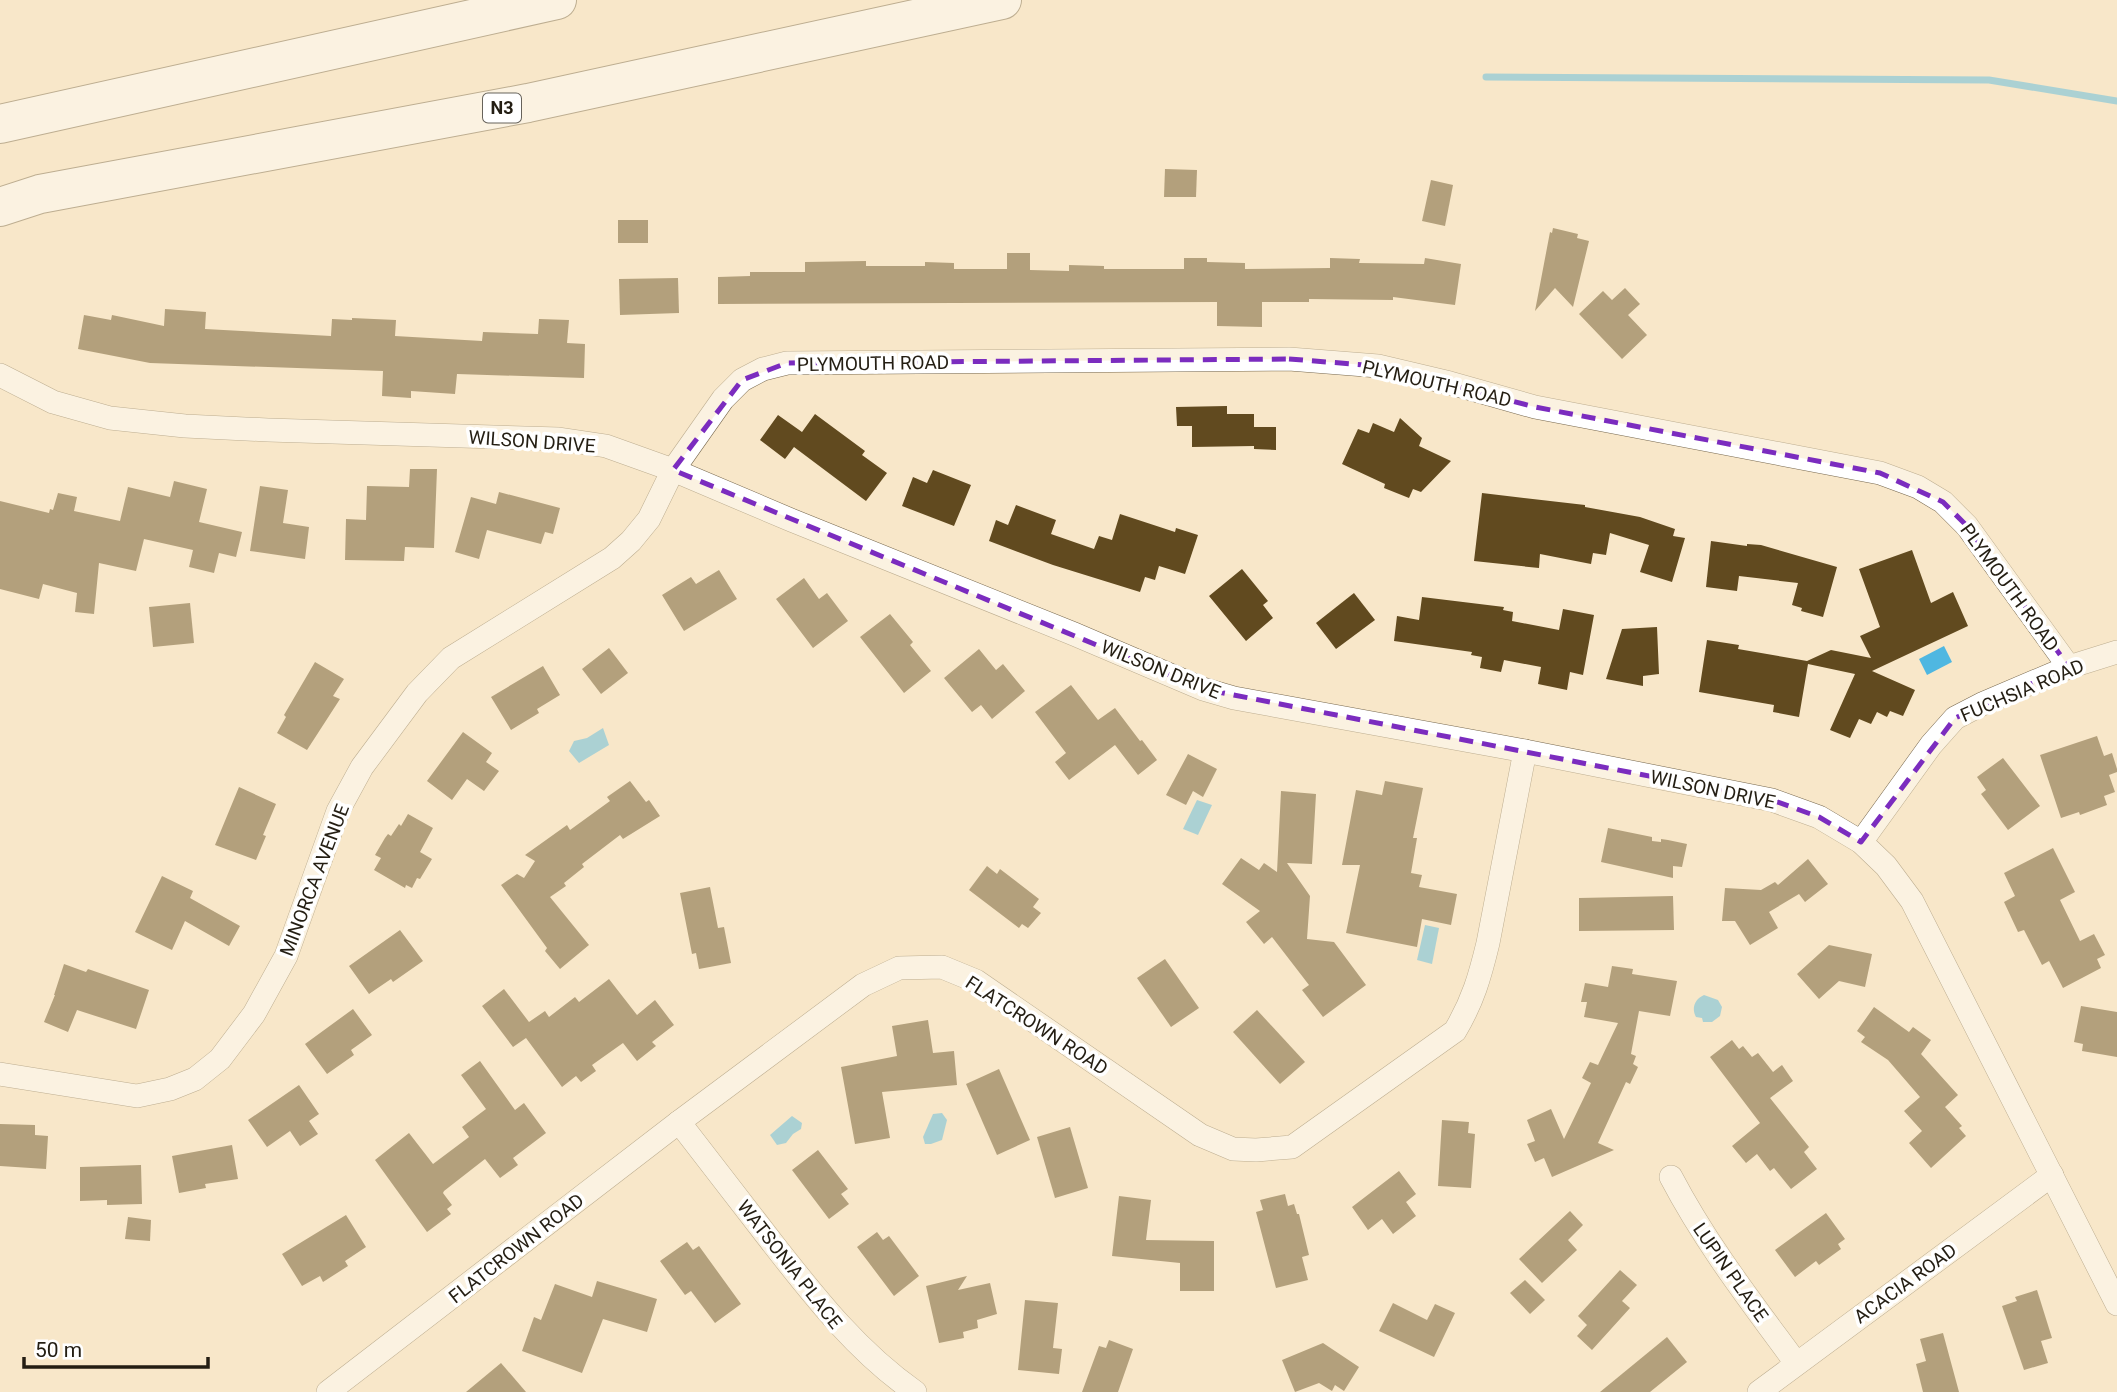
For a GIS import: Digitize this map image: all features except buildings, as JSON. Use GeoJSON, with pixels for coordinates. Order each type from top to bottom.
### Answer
{"type":"FeatureCollection","features":[{"type":"Feature","properties":{"kind":"highway"},"geometry":{"type":"LineString","coordinates":[[0,124],[557,0]]}},
{"type":"Feature","properties":{"kind":"highway","name":"N3"},"geometry":{"type":"LineString","coordinates":[[0,206],[40,194],[528,103],[1002,0]]}},
{"type":"Feature","properties":{"kind":"street","name":"PLYMOUTH ROAD"},"geometry":{"type":"LineString","coordinates":[[673,470],[723,399],[742,380],[763,369],[787,363],[1289,359],[1378,366],[1535,407],[1880,472],[1918,487],[1943,502],[1967,526],[2069,667]]}},
{"type":"Feature","properties":{"kind":"street","name":"WILSON DRIVE"},"geometry":{"type":"LineString","coordinates":[[0,375],[53,401],[110,418],[186,426],[268,430],[559,439],[606,446],[673,470],[1203,689],[1234,698],[1525,751],[1772,800],[1819,817],[1861,842],[1886,866],[1912,901],[2117,1304]]}},
{"type":"Feature","properties":{"kind":"street","name":"MINORCA AVENUE"},"geometry":{"type":"LineString","coordinates":[[0,1074],[138,1096],[170,1089],[195,1079],[220,1059],[254,1014],[286,956],[338,811],[362,767],[417,693],[451,659],[612,558],[649,519],[673,470]]}},
{"type":"Feature","properties":{"kind":"street","name":"FUCHSIA ROAD"},"geometry":{"type":"LineString","coordinates":[[1861,842],[1931,745],[1955,718],[2069,667],[2117,652]]}},
{"type":"Feature","properties":{"kind":"street","name":"FLATCROWN ROAD"},"geometry":{"type":"LineString","coordinates":[[328,1392],[679,1122],[863,985],[899,968],[942,967],[976,981],[1200,1135],[1233,1149],[1292,1147],[1455,1031],[1470,1006],[1488,943],[1525,751]]}},
{"type":"Feature","properties":{"kind":"street","name":"WATSONIA PLACE"},"geometry":{"type":"LineString","coordinates":[[679,1122],[825,1311],[865,1353],[915,1392]]}},
{"type":"Feature","properties":{"kind":"street","name":"ACACIA ROAD"},"geometry":{"type":"LineString","coordinates":[[1759,1392],[2052,1175]]}},
{"type":"Feature","properties":{"kind":"street","name":"LUPIN PLACE"},"geometry":{"type":"LineString","coordinates":[[1671,1177],[1710,1245],[1796,1363]]}},
{"type":"Feature","properties":{"kind":"highlighted area"},"geometry":{"type":"Polygon","coordinates":[[[1289,359],[1378,366],[1535,407],[1880,473],[1943,502],[1967,526],[2069,667],[1955,718],[1861,842],[1819,817],[1772,800],[1203,689],[673,470],[742,380],[787,363],[1289,359]]]}},
{"type":"Feature","properties":{"kind":"water"},"geometry":{"type":"Polygon","coordinates":[[[1944,646],[1952,662],[1927,675],[1919,659],[1944,646]]]}},
{"type":"Feature","properties":{"kind":"water"},"geometry":{"type":"Polygon","coordinates":[[[603,728],[609,745],[579,763],[569,751],[574,741],[587,738],[603,728]]]}},
{"type":"Feature","properties":{"kind":"water"},"geometry":{"type":"Polygon","coordinates":[[[1197,800],[1212,805],[1198,835],[1183,829],[1197,800]]]}},
{"type":"Feature","properties":{"kind":"water"},"geometry":{"type":"Polygon","coordinates":[[[1425,925],[1439,928],[1432,964],[1417,960],[1425,925]]]}},
{"type":"Feature","properties":{"kind":"water"},"geometry":{"type":"Polygon","coordinates":[[[1704,995],[1718,1000],[1722,1007],[1720,1016],[1712,1022],[1703,1022],[1702,1018],[1696,1017],[1695,1014],[1695,1004],[1704,995]]]}},
{"type":"Feature","properties":{"kind":"water"},"geometry":{"type":"Polygon","coordinates":[[[942,1113],[947,1120],[942,1140],[925,1144],[923,1137],[933,1114],[942,1113]]]}},
{"type":"Feature","properties":{"kind":"water"},"geometry":{"type":"Polygon","coordinates":[[[792,1116],[802,1123],[801,1129],[786,1143],[777,1145],[770,1135],[792,1116]]]}},
{"type":"Feature","properties":{"kind":"waterway"},"geometry":{"type":"LineString","coordinates":[[1486,77],[1989,80],[2117,101]]}}]}
